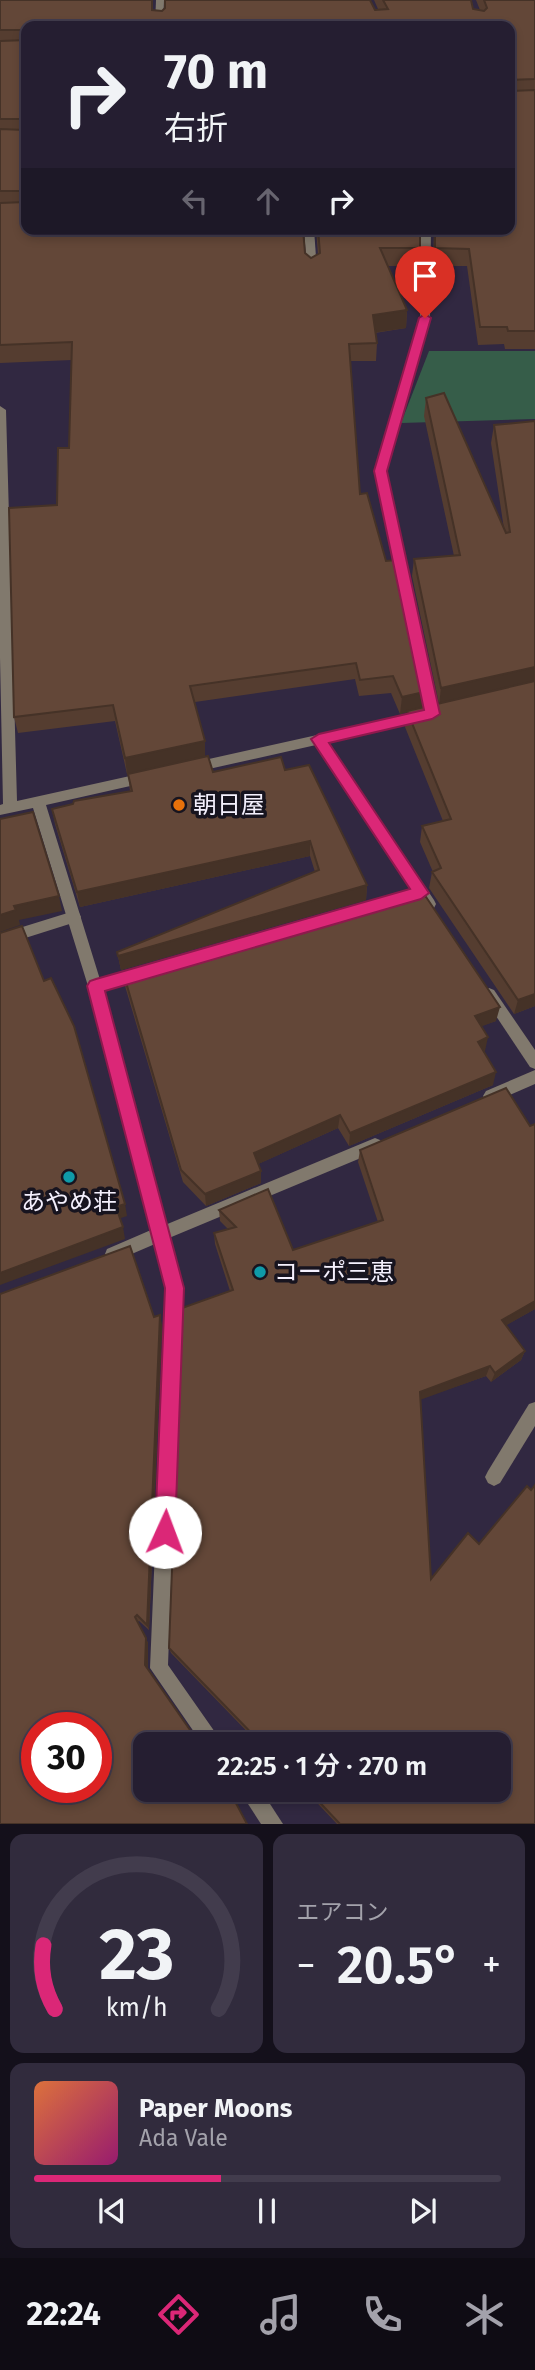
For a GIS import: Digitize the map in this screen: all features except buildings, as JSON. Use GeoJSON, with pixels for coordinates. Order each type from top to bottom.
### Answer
{"type":"FeatureCollection","features":[{"type":"Feature","properties":{"kind":"street"},"geometry":{"type":"LineString","coordinates":[[159,0],[159,21]]}},
{"type":"Feature","properties":{"kind":"street"},"geometry":{"type":"LineString","coordinates":[[309,235],[312,271]]}},
{"type":"Feature","properties":{"kind":"street"},"geometry":{"type":"LineString","coordinates":[[0,410],[5,808],[439,712],[381,471],[425,318],[426,235]]}},
{"type":"Feature","properties":{"kind":"street"},"geometry":{"type":"LineString","coordinates":[[319,739],[415,895],[436,915]]}},
{"type":"Feature","properties":{"kind":"street"},"geometry":{"type":"LineString","coordinates":[[38,802],[96,986],[174,1288],[159,1668],[206,1732]]}},
{"type":"Feature","properties":{"kind":"street"},"geometry":{"type":"LineString","coordinates":[[0,940],[74,918]]}},
{"type":"Feature","properties":{"kind":"street"},"geometry":{"type":"LineString","coordinates":[[96,986],[161,968]]}},
{"type":"Feature","properties":{"kind":"street"},"geometry":{"type":"LineString","coordinates":[[482,983],[535,1062]]}},
{"type":"Feature","properties":{"kind":"street"},"geometry":{"type":"LineString","coordinates":[[471,1105],[535,1077]]}},
{"type":"Feature","properties":{"kind":"street"},"geometry":{"type":"LineString","coordinates":[[99,1259],[161,1236],[393,1137]]}},
{"type":"Feature","properties":{"kind":"street"},"geometry":{"type":"LineString","coordinates":[[494,1477],[535,1410]]}},
{"type":"Feature","properties":{"kind":"street"},"geometry":{"type":"LineString","coordinates":[[257,1802],[273,1824]]}},
{"type":"Feature","properties":{"kind":"green space"},"geometry":{"type":"Polygon","coordinates":[[[429,351],[535,351],[535,419],[401,423],[429,351]]]}},
{"type":"Feature","properties":{"kind":"place","name":"朝日屋"},"geometry":{"type":"Point","coordinates":[179,805]}},
{"type":"Feature","properties":{"kind":"place","name":"あやめ荘"},"geometry":{"type":"Point","coordinates":[69,1177]}},
{"type":"Feature","properties":{"kind":"place","name":"コーポ三恵"},"geometry":{"type":"Point","coordinates":[260,1272]}},
{"type":"Feature","properties":{"kind":"route"},"geometry":{"type":"LineString","coordinates":[[165,1532],[174,1288],[96,986],[421,893],[319,739],[432,714],[381,471],[425,318]]}}]}
